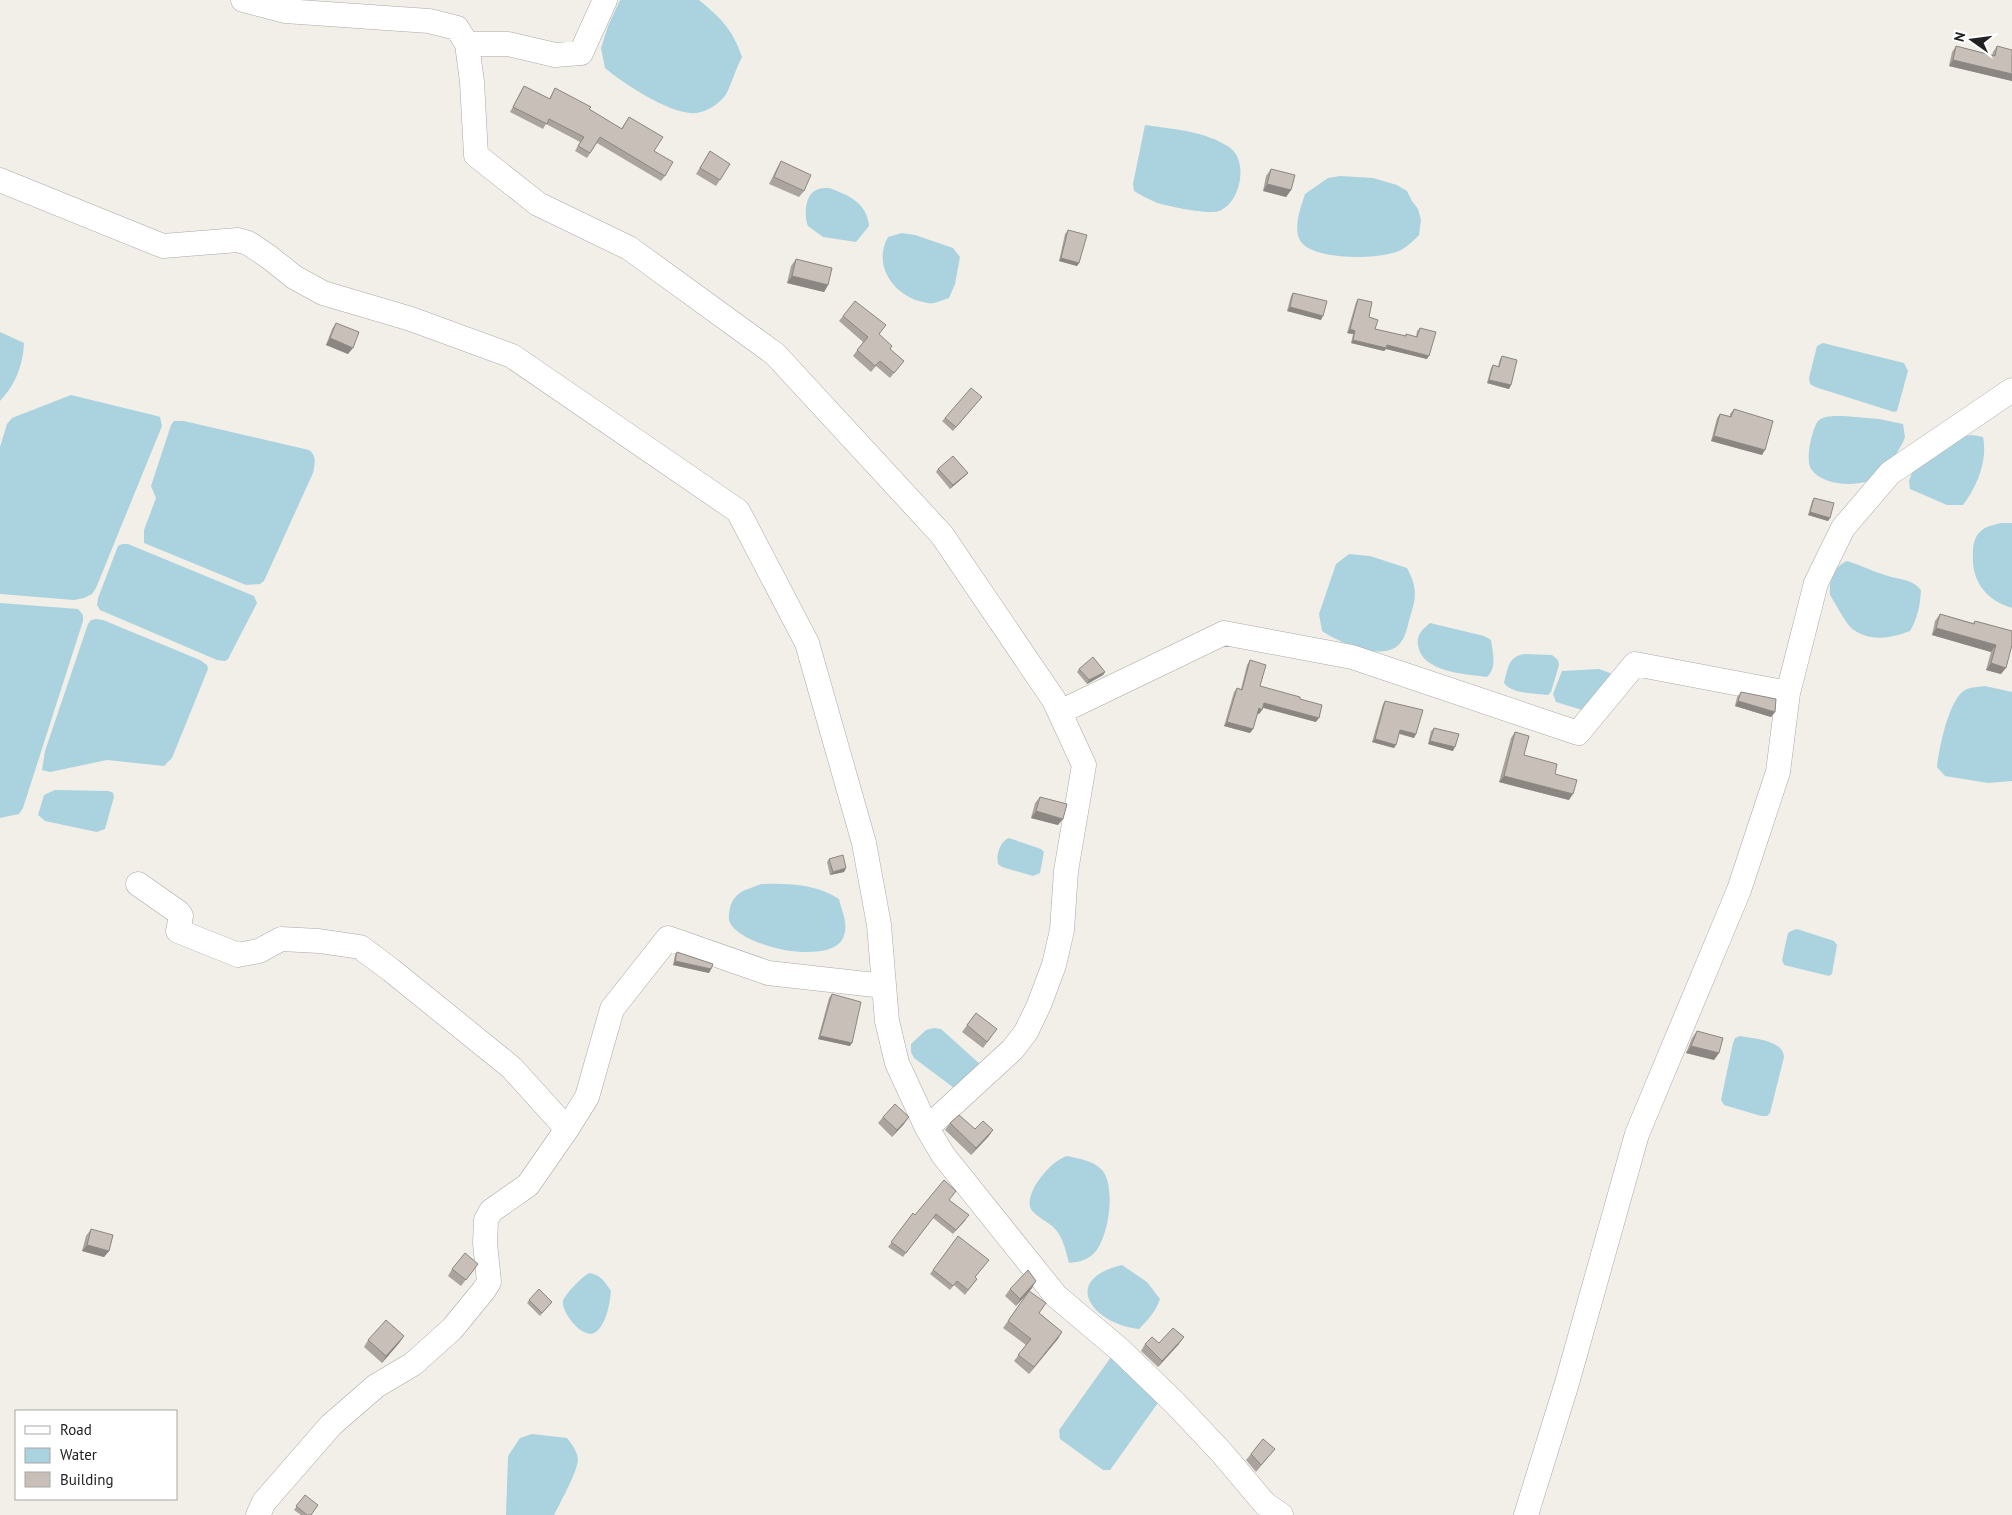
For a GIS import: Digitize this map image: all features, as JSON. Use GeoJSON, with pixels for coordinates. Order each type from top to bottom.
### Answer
{"type":"FeatureCollection","features":[{"type":"Feature","properties":{"kind":"street"},"geometry":{"type":"LineString","coordinates":[[243,0],[285,11],[428,21],[457,28],[467,44],[472,82],[476,155],[538,204],[629,248],[775,354],[942,535],[1054,700],[1084,765],[1066,870],[1062,930],[1054,965],[1040,1005],[1026,1032],[1013,1049],[927,1128]]}},
{"type":"Feature","properties":{"kind":"street"},"geometry":{"type":"LineString","coordinates":[[467,44],[508,44],[554,55],[581,53],[605,0]]}},
{"type":"Feature","properties":{"kind":"street"},"geometry":{"type":"LineString","coordinates":[[0,180],[163,246],[238,240],[248,243],[270,257],[294,277],[323,293],[411,319],[512,356],[738,512],[807,643],[864,843],[879,925],[888,1021],[897,1063],[927,1128],[943,1155],[1056,1296],[1119,1349],[1176,1403],[1265,1504],[1281,1515]]}},
{"type":"Feature","properties":{"kind":"street"},"geometry":{"type":"LineString","coordinates":[[1526,1515],[1567,1382],[1637,1134],[1739,890],[1778,772],[1788,693],[1816,583],[1843,528],[1890,473],[2012,390]]}},
{"type":"Feature","properties":{"kind":"street"},"geometry":{"type":"LineString","coordinates":[[1060,712],[1224,633],[1352,657],[1578,733],[1635,664],[1788,693]]}},
{"type":"Feature","properties":{"kind":"street"},"geometry":{"type":"LineString","coordinates":[[138,884],[178,912],[181,916],[178,931],[238,955],[259,951],[281,938],[360,947],[512,1068],[567,1129]]}},
{"type":"Feature","properties":{"kind":"street"},"geometry":{"type":"LineString","coordinates":[[258,1515],[264,1502],[331,1425],[376,1386],[413,1364],[452,1329],[484,1290],[489,1282],[485,1243],[486,1220],[491,1211],[528,1185],[567,1129],[587,1097],[612,1009],[668,938],[768,973],[884,986]]}},
{"type":"Feature","properties":{"kind":"water"},"geometry":{"type":"Polygon","coordinates":[[[620,0],[699,0],[714,13],[735,39],[742,57],[725,96],[704,111],[686,113],[648,97],[623,82],[605,68],[601,48],[608,26],[620,0]]]}},
{"type":"Feature","properties":{"kind":"water"},"geometry":{"type":"Polygon","coordinates":[[[1145,125],[1199,134],[1210,137],[1229,147],[1239,161],[1240,181],[1233,199],[1227,206],[1214,212],[1187,210],[1155,202],[1134,191],[1133,184],[1145,125]]]}},
{"type":"Feature","properties":{"kind":"water"},"geometry":{"type":"Polygon","coordinates":[[[1340,176],[1373,178],[1397,185],[1407,191],[1418,209],[1421,220],[1419,235],[1401,250],[1379,256],[1334,256],[1309,248],[1301,242],[1297,231],[1298,218],[1305,194],[1328,178],[1340,176]]]}},
{"type":"Feature","properties":{"kind":"water"},"geometry":{"type":"Polygon","coordinates":[[[829,188],[850,197],[865,211],[869,226],[856,242],[823,237],[808,226],[806,208],[810,195],[819,189],[829,188]]]}},
{"type":"Feature","properties":{"kind":"water"},"geometry":{"type":"Polygon","coordinates":[[[902,233],[915,235],[953,248],[960,257],[955,284],[949,298],[932,303],[913,299],[895,286],[889,278],[884,268],[884,248],[888,237],[902,233]]]}},
{"type":"Feature","properties":{"kind":"water"},"geometry":{"type":"Polygon","coordinates":[[[0,332],[24,343],[22,360],[17,375],[0,401],[0,332]]]}},
{"type":"Feature","properties":{"kind":"water"},"geometry":{"type":"Polygon","coordinates":[[[1823,343],[1904,363],[1908,371],[1897,411],[1894,412],[1810,384],[1809,378],[1817,346],[1823,343]]]}},
{"type":"Feature","properties":{"kind":"water"},"geometry":{"type":"Polygon","coordinates":[[[71,395],[160,417],[162,426],[92,594],[74,600],[0,594],[0,447],[7,424],[12,418],[71,395]]]}},
{"type":"Feature","properties":{"kind":"water"},"geometry":{"type":"Polygon","coordinates":[[[1844,416],[1879,419],[1903,424],[1905,437],[1903,442],[1888,467],[1875,479],[1856,484],[1835,483],[1817,475],[1809,465],[1810,445],[1818,421],[1827,417],[1844,416]]]}},
{"type":"Feature","properties":{"kind":"water"},"geometry":{"type":"Polygon","coordinates":[[[174,421],[184,421],[309,450],[313,455],[315,463],[313,473],[264,581],[260,584],[246,585],[144,543],[144,530],[156,498],[151,486],[174,421]]]}},
{"type":"Feature","properties":{"kind":"water"},"geometry":{"type":"Polygon","coordinates":[[[1964,436],[1983,437],[1983,464],[1977,482],[1963,505],[1947,505],[1910,489],[1909,481],[1914,467],[1964,436]]]}},
{"type":"Feature","properties":{"kind":"water"},"geometry":{"type":"Polygon","coordinates":[[[2001,523],[2012,523],[2012,608],[1995,600],[1982,588],[1973,563],[1973,550],[1978,534],[1987,527],[2001,523]]]}},
{"type":"Feature","properties":{"kind":"water"},"geometry":{"type":"Polygon","coordinates":[[[128,544],[254,596],[257,603],[228,659],[225,661],[217,660],[100,610],[97,605],[98,598],[118,546],[128,544]]]}},
{"type":"Feature","properties":{"kind":"water"},"geometry":{"type":"Polygon","coordinates":[[[1349,554],[1370,556],[1407,568],[1414,586],[1414,603],[1404,637],[1394,648],[1385,651],[1362,649],[1329,636],[1322,631],[1319,614],[1336,564],[1349,554]]]}},
{"type":"Feature","properties":{"kind":"water"},"geometry":{"type":"Polygon","coordinates":[[[1847,561],[1890,577],[1909,581],[1921,590],[1918,611],[1910,631],[1882,638],[1861,634],[1851,627],[1830,595],[1832,575],[1838,567],[1847,561]]]}},
{"type":"Feature","properties":{"kind":"water"},"geometry":{"type":"Polygon","coordinates":[[[0,603],[78,609],[83,615],[83,621],[23,808],[19,814],[0,818],[0,603]]]}},
{"type":"Feature","properties":{"kind":"water"},"geometry":{"type":"Polygon","coordinates":[[[91,620],[103,620],[200,660],[207,665],[208,669],[172,758],[164,766],[107,760],[50,772],[42,770],[45,751],[88,624],[91,620]]]}},
{"type":"Feature","properties":{"kind":"water"},"geometry":{"type":"Polygon","coordinates":[[[1430,623],[1484,636],[1491,640],[1493,665],[1487,677],[1456,673],[1435,666],[1427,661],[1421,654],[1418,638],[1430,623]]]}},
{"type":"Feature","properties":{"kind":"water"},"geometry":{"type":"Polygon","coordinates":[[[1519,655],[1552,655],[1558,660],[1559,665],[1551,692],[1548,695],[1518,691],[1507,687],[1504,683],[1512,661],[1519,655]]]}},
{"type":"Feature","properties":{"kind":"water"},"geometry":{"type":"Polygon","coordinates":[[[1599,669],[1610,673],[1612,677],[1589,712],[1556,702],[1553,694],[1562,671],[1599,669]]]}},
{"type":"Feature","properties":{"kind":"water"},"geometry":{"type":"Polygon","coordinates":[[[1985,686],[2012,692],[2012,781],[1988,783],[1945,776],[1937,767],[1946,725],[1954,703],[1965,690],[1985,686]]]}},
{"type":"Feature","properties":{"kind":"water"},"geometry":{"type":"Polygon","coordinates":[[[55,790],[109,791],[113,793],[114,797],[105,829],[97,832],[45,821],[38,815],[44,795],[55,790]]]}},
{"type":"Feature","properties":{"kind":"water"},"geometry":{"type":"Polygon","coordinates":[[[1009,838],[1041,849],[1044,852],[1040,873],[1033,876],[1002,867],[998,864],[999,849],[1003,842],[1009,838]]]}},
{"type":"Feature","properties":{"kind":"water"},"geometry":{"type":"Polygon","coordinates":[[[761,884],[812,887],[839,899],[845,924],[842,940],[833,947],[820,951],[803,952],[767,946],[738,932],[729,920],[732,902],[742,892],[761,884]]]}},
{"type":"Feature","properties":{"kind":"water"},"geometry":{"type":"Polygon","coordinates":[[[1797,929],[1834,941],[1837,945],[1832,974],[1829,976],[1784,965],[1782,960],[1788,933],[1797,929]]]}},
{"type":"Feature","properties":{"kind":"water"},"geometry":{"type":"Polygon","coordinates":[[[941,1029],[981,1065],[954,1088],[914,1058],[911,1052],[911,1044],[926,1030],[941,1029]]]}},
{"type":"Feature","properties":{"kind":"water"},"geometry":{"type":"Polygon","coordinates":[[[1740,1036],[1767,1041],[1779,1047],[1782,1051],[1784,1057],[1770,1113],[1767,1116],[1724,1105],[1721,1100],[1733,1043],[1735,1038],[1740,1036]]]}},
{"type":"Feature","properties":{"kind":"water"},"geometry":{"type":"Polygon","coordinates":[[[1067,1156],[1090,1162],[1102,1170],[1109,1187],[1110,1198],[1107,1223],[1101,1244],[1090,1257],[1069,1263],[1059,1234],[1030,1207],[1032,1192],[1041,1177],[1054,1163],[1067,1156]]]}},
{"type":"Feature","properties":{"kind":"water"},"geometry":{"type":"Polygon","coordinates":[[[1122,1265],[1147,1282],[1160,1299],[1151,1315],[1139,1329],[1108,1319],[1097,1311],[1090,1301],[1088,1291],[1092,1281],[1103,1272],[1122,1265]]]}},
{"type":"Feature","properties":{"kind":"water"},"geometry":{"type":"Polygon","coordinates":[[[589,1273],[599,1277],[611,1291],[602,1326],[594,1333],[589,1334],[578,1328],[569,1318],[563,1306],[563,1301],[574,1286],[589,1273]]]}},
{"type":"Feature","properties":{"kind":"water"},"geometry":{"type":"Polygon","coordinates":[[[1111,1357],[1160,1400],[1110,1470],[1103,1470],[1060,1439],[1059,1430],[1111,1357]]]}},
{"type":"Feature","properties":{"kind":"water"},"geometry":{"type":"Polygon","coordinates":[[[532,1434],[567,1438],[574,1448],[578,1459],[575,1471],[554,1515],[506,1515],[508,1456],[520,1438],[532,1434]]]}},
{"type":"Feature","properties":{"kind":"building"},"geometry":{"type":"Polygon","coordinates":[[[1956,46],[1995,56],[1997,46],[2012,50],[2012,74],[1953,60],[1956,46]]]}},
{"type":"Feature","properties":{"kind":"building"},"geometry":{"type":"Polygon","coordinates":[[[524,86],[550,99],[555,88],[591,107],[589,109],[622,129],[629,117],[663,137],[654,151],[673,162],[665,176],[600,137],[590,153],[578,146],[584,137],[549,119],[547,124],[513,107],[524,86]]]}},
{"type":"Feature","properties":{"kind":"building"},"geometry":{"type":"Polygon","coordinates":[[[710,151],[730,164],[720,180],[700,168],[710,151]]]}},
{"type":"Feature","properties":{"kind":"building"},"geometry":{"type":"Polygon","coordinates":[[[781,161],[811,175],[804,191],[774,177],[781,161]]]}},
{"type":"Feature","properties":{"kind":"building"},"geometry":{"type":"Polygon","coordinates":[[[1271,169],[1295,175],[1291,190],[1267,184],[1271,169]]]}},
{"type":"Feature","properties":{"kind":"building"},"geometry":{"type":"Polygon","coordinates":[[[1068,230],[1087,235],[1079,263],[1061,258],[1068,230]]]}},
{"type":"Feature","properties":{"kind":"building"},"geometry":{"type":"Polygon","coordinates":[[[796,259],[832,268],[828,285],[792,276],[796,259]]]}},
{"type":"Feature","properties":{"kind":"building"},"geometry":{"type":"Polygon","coordinates":[[[1293,293],[1327,301],[1323,316],[1290,307],[1293,293]]]}},
{"type":"Feature","properties":{"kind":"building"},"geometry":{"type":"Polygon","coordinates":[[[1358,299],[1372,302],[1369,317],[1378,320],[1375,329],[1417,337],[1420,328],[1436,332],[1429,356],[1387,345],[1386,348],[1353,340],[1355,331],[1350,329],[1358,299]]]}},
{"type":"Feature","properties":{"kind":"building"},"geometry":{"type":"Polygon","coordinates":[[[855,301],[886,325],[879,334],[892,346],[890,349],[904,361],[894,373],[880,361],[875,366],[857,350],[868,337],[843,316],[855,301]]]}},
{"type":"Feature","properties":{"kind":"building"},"geometry":{"type":"Polygon","coordinates":[[[336,323],[359,332],[353,348],[330,338],[336,323]]]}},
{"type":"Feature","properties":{"kind":"building"},"geometry":{"type":"Polygon","coordinates":[[[1502,356],[1517,360],[1511,385],[1489,380],[1493,365],[1499,367],[1502,356]]]}},
{"type":"Feature","properties":{"kind":"building"},"geometry":{"type":"Polygon","coordinates":[[[971,388],[982,397],[956,427],[945,418],[971,388]]]}},
{"type":"Feature","properties":{"kind":"building"},"geometry":{"type":"Polygon","coordinates":[[[1734,409],[1773,421],[1765,450],[1714,436],[1720,414],[1731,417],[1734,409]]]}},
{"type":"Feature","properties":{"kind":"building"},"geometry":{"type":"Polygon","coordinates":[[[953,456],[968,473],[953,485],[938,469],[953,456]]]}},
{"type":"Feature","properties":{"kind":"building"},"geometry":{"type":"Polygon","coordinates":[[[1814,498],[1834,503],[1830,518],[1810,512],[1814,498]]]}},
{"type":"Feature","properties":{"kind":"building"},"geometry":{"type":"Polygon","coordinates":[[[1940,614],[1974,624],[1975,621],[2012,631],[2012,645],[2006,668],[1991,663],[1996,645],[1936,628],[1940,614]]]}},
{"type":"Feature","properties":{"kind":"building"},"geometry":{"type":"Polygon","coordinates":[[[1093,657],[1105,672],[1089,680],[1079,669],[1093,657]]]}},
{"type":"Feature","properties":{"kind":"building"},"geometry":{"type":"Polygon","coordinates":[[[1250,660],[1266,665],[1260,686],[1322,705],[1319,718],[1264,703],[1262,710],[1259,708],[1253,729],[1227,722],[1237,688],[1242,690],[1250,660]]]}},
{"type":"Feature","properties":{"kind":"building"},"geometry":{"type":"Polygon","coordinates":[[[1741,692],[1776,699],[1775,712],[1738,701],[1741,692]]]}},
{"type":"Feature","properties":{"kind":"building"},"geometry":{"type":"Polygon","coordinates":[[[1385,701],[1423,710],[1416,734],[1400,730],[1396,745],[1375,739],[1385,701]]]}},
{"type":"Feature","properties":{"kind":"building"},"geometry":{"type":"Polygon","coordinates":[[[1434,728],[1459,734],[1455,747],[1430,741],[1434,728]]]}},
{"type":"Feature","properties":{"kind":"building"},"geometry":{"type":"Polygon","coordinates":[[[1515,732],[1529,736],[1524,755],[1557,764],[1555,774],[1577,780],[1573,794],[1504,776],[1515,732]]]}},
{"type":"Feature","properties":{"kind":"building"},"geometry":{"type":"Polygon","coordinates":[[[1040,797],[1067,804],[1063,819],[1036,811],[1040,797]]]}},
{"type":"Feature","properties":{"kind":"building"},"geometry":{"type":"Polygon","coordinates":[[[843,855],[846,868],[833,872],[829,859],[843,855]]]}},
{"type":"Feature","properties":{"kind":"building"},"geometry":{"type":"Polygon","coordinates":[[[677,952],[713,964],[711,969],[675,961],[677,952]]]}},
{"type":"Feature","properties":{"kind":"building"},"geometry":{"type":"Polygon","coordinates":[[[832,994],[861,1002],[852,1043],[820,1036],[832,994]]]}},
{"type":"Feature","properties":{"kind":"building"},"geometry":{"type":"Polygon","coordinates":[[[976,1013],[997,1029],[987,1042],[967,1025],[976,1013]]]}},
{"type":"Feature","properties":{"kind":"building"},"geometry":{"type":"Polygon","coordinates":[[[1697,1031],[1723,1038],[1719,1053],[1691,1046],[1697,1031]]]}},
{"type":"Feature","properties":{"kind":"building"},"geometry":{"type":"Polygon","coordinates":[[[895,1104],[909,1117],[897,1130],[883,1117],[895,1104]]]}},
{"type":"Feature","properties":{"kind":"building"},"geometry":{"type":"Polygon","coordinates":[[[959,1115],[975,1129],[983,1121],[993,1130],[976,1148],[950,1123],[959,1115]]]}},
{"type":"Feature","properties":{"kind":"building"},"geometry":{"type":"Polygon","coordinates":[[[944,1180],[956,1191],[949,1200],[969,1215],[956,1230],[936,1214],[906,1253],[891,1242],[913,1213],[915,1215],[944,1180]]]}},
{"type":"Feature","properties":{"kind":"building"},"geometry":{"type":"Polygon","coordinates":[[[91,1229],[113,1235],[109,1251],[87,1245],[91,1229]]]}},
{"type":"Feature","properties":{"kind":"building"},"geometry":{"type":"Polygon","coordinates":[[[958,1236],[989,1260],[975,1277],[977,1279],[968,1290],[957,1281],[953,1286],[933,1270],[958,1236]]]}},
{"type":"Feature","properties":{"kind":"building"},"geometry":{"type":"Polygon","coordinates":[[[465,1253],[478,1264],[466,1280],[452,1269],[465,1253]]]}},
{"type":"Feature","properties":{"kind":"building"},"geometry":{"type":"Polygon","coordinates":[[[1028,1270],[1036,1281],[1020,1299],[1010,1289],[1028,1270]]]}},
{"type":"Feature","properties":{"kind":"building"},"geometry":{"type":"Polygon","coordinates":[[[539,1289],[552,1302],[542,1313],[529,1300],[539,1289]]]}},
{"type":"Feature","properties":{"kind":"building"},"geometry":{"type":"Polygon","coordinates":[[[1029,1291],[1046,1303],[1039,1313],[1062,1332],[1034,1367],[1018,1355],[1031,1339],[1008,1321],[1029,1291]]]}},
{"type":"Feature","properties":{"kind":"building"},"geometry":{"type":"Polygon","coordinates":[[[386,1320],[404,1336],[386,1356],[368,1340],[386,1320]]]}},
{"type":"Feature","properties":{"kind":"building"},"geometry":{"type":"Polygon","coordinates":[[[1173,1328],[1184,1337],[1162,1361],[1145,1344],[1152,1337],[1159,1343],[1173,1328]]]}},
{"type":"Feature","properties":{"kind":"building"},"geometry":{"type":"Polygon","coordinates":[[[1263,1439],[1275,1449],[1261,1465],[1251,1454],[1263,1439]]]}},
{"type":"Feature","properties":{"kind":"building"},"geometry":{"type":"Polygon","coordinates":[[[305,1495],[318,1505],[311,1515],[307,1515],[296,1506],[305,1495]]]}}]}
